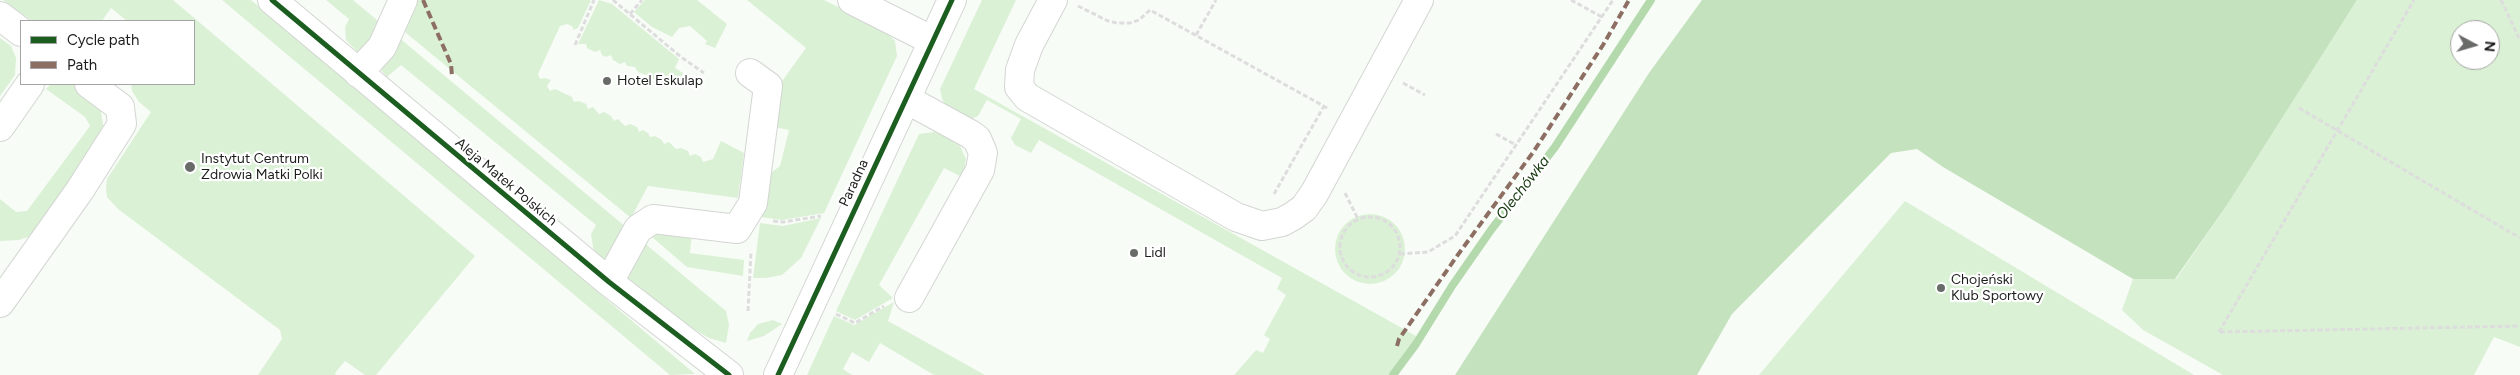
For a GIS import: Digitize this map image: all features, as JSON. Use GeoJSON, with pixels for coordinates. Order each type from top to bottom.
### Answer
{"type":"FeatureCollection","features":[{"type":"Feature","properties":{"kind":"street","name":"Aleja Matek Polskich"},"geometry":{"type":"LineString","coordinates":[[272,0],[609,282],[729,375]]}},
{"type":"Feature","properties":{"kind":"street"},"geometry":{"type":"LineString","coordinates":[[358,72],[382,47],[402,0]]}},
{"type":"Feature","properties":{"kind":"street"},"geometry":{"type":"LineString","coordinates":[[852,0],[933,41]]}},
{"type":"Feature","properties":{"kind":"street","name":"Paradna"},"geometry":{"type":"LineString","coordinates":[[778,375],[952,0]]}},
{"type":"Feature","properties":{"kind":"street"},"geometry":{"type":"LineString","coordinates":[[1063,2],[1029,45],[1020,70],[1019,87],[1026,97],[1236,217],[1262,226],[1282,222],[1293,216],[1304,208],[1314,194],[1419,0]]}},
{"type":"Feature","properties":{"kind":"street"},"geometry":{"type":"LineString","coordinates":[[0,16],[20,31]]}},
{"type":"Feature","properties":{"kind":"street"},"geometry":{"type":"LineString","coordinates":[[609,282],[638,229],[653,219],[737,229],[753,204],[768,86],[750,73]]}},
{"type":"Feature","properties":{"kind":"street"},"geometry":{"type":"LineString","coordinates":[[0,127],[29,85]]}},
{"type":"Feature","properties":{"kind":"street"},"geometry":{"type":"LineString","coordinates":[[0,303],[9,268],[80,190],[122,124],[120,108],[90,85]]}},
{"type":"Feature","properties":{"kind":"street"},"geometry":{"type":"LineString","coordinates":[[906,99],[970,134],[977,139],[983,153],[980,170],[909,298]]}},
{"type":"Feature","properties":{"kind":"path"},"geometry":{"type":"LineString","coordinates":[[574,44],[594,0]]}},
{"type":"Feature","properties":{"kind":"path"},"geometry":{"type":"LineString","coordinates":[[613,0],[704,73]]}},
{"type":"Feature","properties":{"kind":"path"},"geometry":{"type":"LineString","coordinates":[[630,14],[642,0]]}},
{"type":"Feature","properties":{"kind":"path"},"geometry":{"type":"LineString","coordinates":[[1196,35],[1216,0]]}},
{"type":"Feature","properties":{"kind":"path"},"geometry":{"type":"LineString","coordinates":[[1571,0],[1602,17]]}},
{"type":"Feature","properties":{"kind":"path"},"geometry":{"type":"LineString","coordinates":[[1400,254],[1428,252],[1455,236],[1613,0]]}},
{"type":"Feature","properties":{"kind":"path"},"geometry":{"type":"LineString","coordinates":[[2414,0],[2219,332],[2520,326]]}},
{"type":"Feature","properties":{"kind":"path"},"geometry":{"type":"LineString","coordinates":[[2501,0],[2520,40]]}},
{"type":"Feature","properties":{"kind":"path"},"geometry":{"type":"LineString","coordinates":[[1063,2],[1117,23],[1130,23],[1139,20],[1150,10],[1336,112]]}},
{"type":"Feature","properties":{"kind":"path"},"geometry":{"type":"LineString","coordinates":[[1401,82],[1425,95]]}},
{"type":"Feature","properties":{"kind":"path"},"geometry":{"type":"LineString","coordinates":[[1271,199],[1324,106]]}},
{"type":"Feature","properties":{"kind":"path"},"geometry":{"type":"LineString","coordinates":[[2299,108],[2520,238]]}},
{"type":"Feature","properties":{"kind":"path"},"geometry":{"type":"LineString","coordinates":[[1496,134],[1516,145]]}},
{"type":"Feature","properties":{"kind":"path"},"geometry":{"type":"LineString","coordinates":[[765,220],[783,222],[830,214]]}},
{"type":"Feature","properties":{"kind":"path"},"geometry":{"type":"LineString","coordinates":[[1381,218],[1397,232],[1401,243],[1400,254],[1395,264],[1387,272],[1377,277],[1366,277],[1355,274],[1347,266],[1341,256],[1340,245],[1343,234],[1349,225],[1358,219],[1381,218]]}},
{"type":"Feature","properties":{"kind":"path"},"geometry":{"type":"LineString","coordinates":[[748,311],[752,248]]}},
{"type":"Feature","properties":{"kind":"path"},"geometry":{"type":"LineString","coordinates":[[829,311],[855,323],[894,300],[909,298]]}},
{"type":"Feature","properties":{"kind":"green space"},"geometry":{"type":"Polygon","coordinates":[[[3,0],[173,0],[475,256],[376,375],[365,375],[345,361],[335,373],[336,375],[258,375],[282,339],[280,330],[118,209],[107,197],[107,179],[151,112],[139,102],[132,91],[131,85],[195,85],[195,20],[126,20],[111,8],[103,20],[31,20],[3,0]]]}},
{"type":"Feature","properties":{"kind":"green space"},"geometry":{"type":"Polygon","coordinates":[[[222,0],[251,0],[695,374],[670,375],[222,0]]]}},
{"type":"Feature","properties":{"kind":"green space"},"geometry":{"type":"Polygon","coordinates":[[[326,0],[353,0],[383,25],[375,41],[358,52],[346,40],[345,27],[349,19],[326,0]]]}},
{"type":"Feature","properties":{"kind":"green space"},"geometry":{"type":"Polygon","coordinates":[[[414,0],[591,0],[578,28],[573,30],[573,27],[567,24],[560,26],[538,74],[540,79],[551,80],[547,86],[550,91],[555,89],[572,97],[574,102],[579,101],[586,104],[588,109],[593,107],[599,114],[604,112],[611,116],[614,121],[618,119],[625,126],[630,124],[637,127],[639,132],[643,130],[650,137],[655,136],[662,140],[664,144],[669,142],[676,149],[681,148],[688,151],[690,156],[695,154],[701,157],[703,162],[713,159],[721,141],[744,153],[738,198],[648,186],[631,218],[400,28],[414,0]]]}},
{"type":"Feature","properties":{"kind":"green space"},"geometry":{"type":"Polygon","coordinates":[[[599,0],[612,4],[679,59],[675,68],[683,73],[681,81],[671,87],[664,84],[662,79],[657,81],[650,74],[646,75],[638,72],[635,67],[627,66],[625,62],[620,64],[613,60],[611,55],[606,57],[602,55],[600,50],[595,52],[587,48],[586,44],[578,44],[599,0]]]}},
{"type":"Feature","properties":{"kind":"green space"},"geometry":{"type":"Polygon","coordinates":[[[645,0],[697,0],[727,24],[715,48],[705,44],[707,41],[690,26],[679,28],[672,37],[652,27],[634,12],[645,0]]]}},
{"type":"Feature","properties":{"kind":"green space"},"geometry":{"type":"Polygon","coordinates":[[[747,0],[824,0],[883,29],[895,41],[897,56],[824,213],[782,220],[761,217],[768,175],[780,166],[789,130],[769,126],[780,84],[806,48],[747,0]]]}},
{"type":"Feature","properties":{"kind":"green space"},"geometry":{"type":"Polygon","coordinates":[[[982,0],[1016,0],[974,89],[1418,337],[1392,375],[1234,375],[1256,350],[1263,353],[1270,339],[1264,335],[1286,295],[1277,289],[1282,278],[1039,140],[1031,153],[1015,145],[1011,138],[1021,119],[987,100],[978,116],[969,120],[947,107],[942,99],[940,89],[982,0]]]}},
{"type":"Feature","properties":{"kind":"green space"},"geometry":{"type":"Polygon","coordinates":[[[1702,0],[2357,0],[2227,205],[2175,279],[2133,279],[1943,167],[1917,149],[1891,153],[1732,314],[1697,375],[1455,375],[1649,73],[1702,0]]]}},
{"type":"Feature","properties":{"kind":"green space"},"geometry":{"type":"Polygon","coordinates":[[[2357,0],[2520,0],[2520,347],[2494,337],[2474,375],[2223,375],[2143,330],[2122,310],[2133,279],[2176,279],[2227,205],[2357,0]]]}},
{"type":"Feature","properties":{"kind":"green space"},"geometry":{"type":"Polygon","coordinates":[[[397,36],[627,228],[616,247],[603,260],[595,253],[593,247],[591,234],[596,225],[401,65],[387,77],[381,70],[397,36]]]}},
{"type":"Feature","properties":{"kind":"green space"},"geometry":{"type":"Polygon","coordinates":[[[0,38],[11,46],[16,58],[15,75],[0,96],[0,38]]]}},
{"type":"Feature","properties":{"kind":"green space"},"geometry":{"type":"Polygon","coordinates":[[[50,85],[74,85],[100,106],[104,130],[34,235],[19,240],[0,241],[0,199],[16,212],[27,211],[90,126],[85,117],[46,89],[50,85]]]}},
{"type":"Feature","properties":{"kind":"green space"},"geometry":{"type":"Polygon","coordinates":[[[934,132],[943,135],[960,146],[966,159],[964,172],[960,176],[944,168],[879,285],[893,298],[855,320],[836,311],[919,134],[934,132]]]}},
{"type":"Feature","properties":{"kind":"green space","name":"Chojeński Klub Sportowy"},"geometry":{"type":"Polygon","coordinates":[[[1905,201],[2194,375],[1759,375],[1905,201]]]}},
{"type":"Feature","properties":{"kind":"green space"},"geometry":{"type":"Polygon","coordinates":[[[1370,214],[1383,217],[1395,224],[1402,236],[1405,249],[1402,262],[1395,274],[1383,281],[1370,284],[1357,281],[1345,274],[1338,262],[1335,249],[1338,236],[1345,224],[1357,217],[1370,214]]]}},
{"type":"Feature","properties":{"kind":"green space"},"geometry":{"type":"Polygon","coordinates":[[[821,218],[801,258],[782,275],[753,278],[760,223],[783,226],[821,218]]]}},
{"type":"Feature","properties":{"kind":"green space"},"geometry":{"type":"Polygon","coordinates":[[[645,231],[692,233],[690,253],[744,260],[743,276],[687,267],[645,231]]]}},
{"type":"Feature","properties":{"kind":"green space"},"geometry":{"type":"Polygon","coordinates":[[[642,241],[726,311],[729,325],[726,343],[709,338],[685,324],[624,276],[642,241]]]}},
{"type":"Feature","properties":{"kind":"green space"},"geometry":{"type":"Polygon","coordinates":[[[894,302],[888,321],[985,375],[934,375],[880,343],[869,362],[852,352],[843,369],[852,375],[807,375],[834,316],[854,325],[894,302]]]}},
{"type":"Feature","properties":{"kind":"green space"},"geometry":{"type":"Polygon","coordinates":[[[773,320],[782,324],[764,336],[747,341],[750,333],[758,324],[773,320]]]}},
{"type":"Feature","properties":{"kind":"waterway","name":"Olechówka"},"geometry":{"type":"LineString","coordinates":[[1393,375],[1416,344],[1452,286],[1491,230],[1555,147],[1651,0]]}},
{"type":"Feature","properties":{"kind":"marked path"},"geometry":{"type":"LineString","coordinates":[[423,0],[451,64],[452,76]]}},
{"type":"Feature","properties":{"kind":"marked path"},"geometry":{"type":"LineString","coordinates":[[1397,346],[1399,339],[1457,256],[1534,151],[1603,45],[1629,0]]}},
{"type":"Feature","properties":{"kind":"cycle path"},"geometry":{"type":"LineString","coordinates":[[272,0],[609,282],[729,375]]}},
{"type":"Feature","properties":{"kind":"cycle path"},"geometry":{"type":"LineString","coordinates":[[778,375],[952,0]]}},
{"type":"Feature","properties":{"kind":"place","name":"Hotel Eskulap"},"geometry":{"type":"Point","coordinates":[607,81]}},
{"type":"Feature","properties":{"kind":"place","name":"Instytut Centrum Zdrowia Matki Polki"},"geometry":{"type":"Point","coordinates":[190,167]}},
{"type":"Feature","properties":{"kind":"place","name":"Lidl"},"geometry":{"type":"Point","coordinates":[1134,253]}},
{"type":"Feature","properties":{"kind":"place","name":"Chojeński Klub Sportowy"},"geometry":{"type":"Point","coordinates":[1941,288]}}]}
